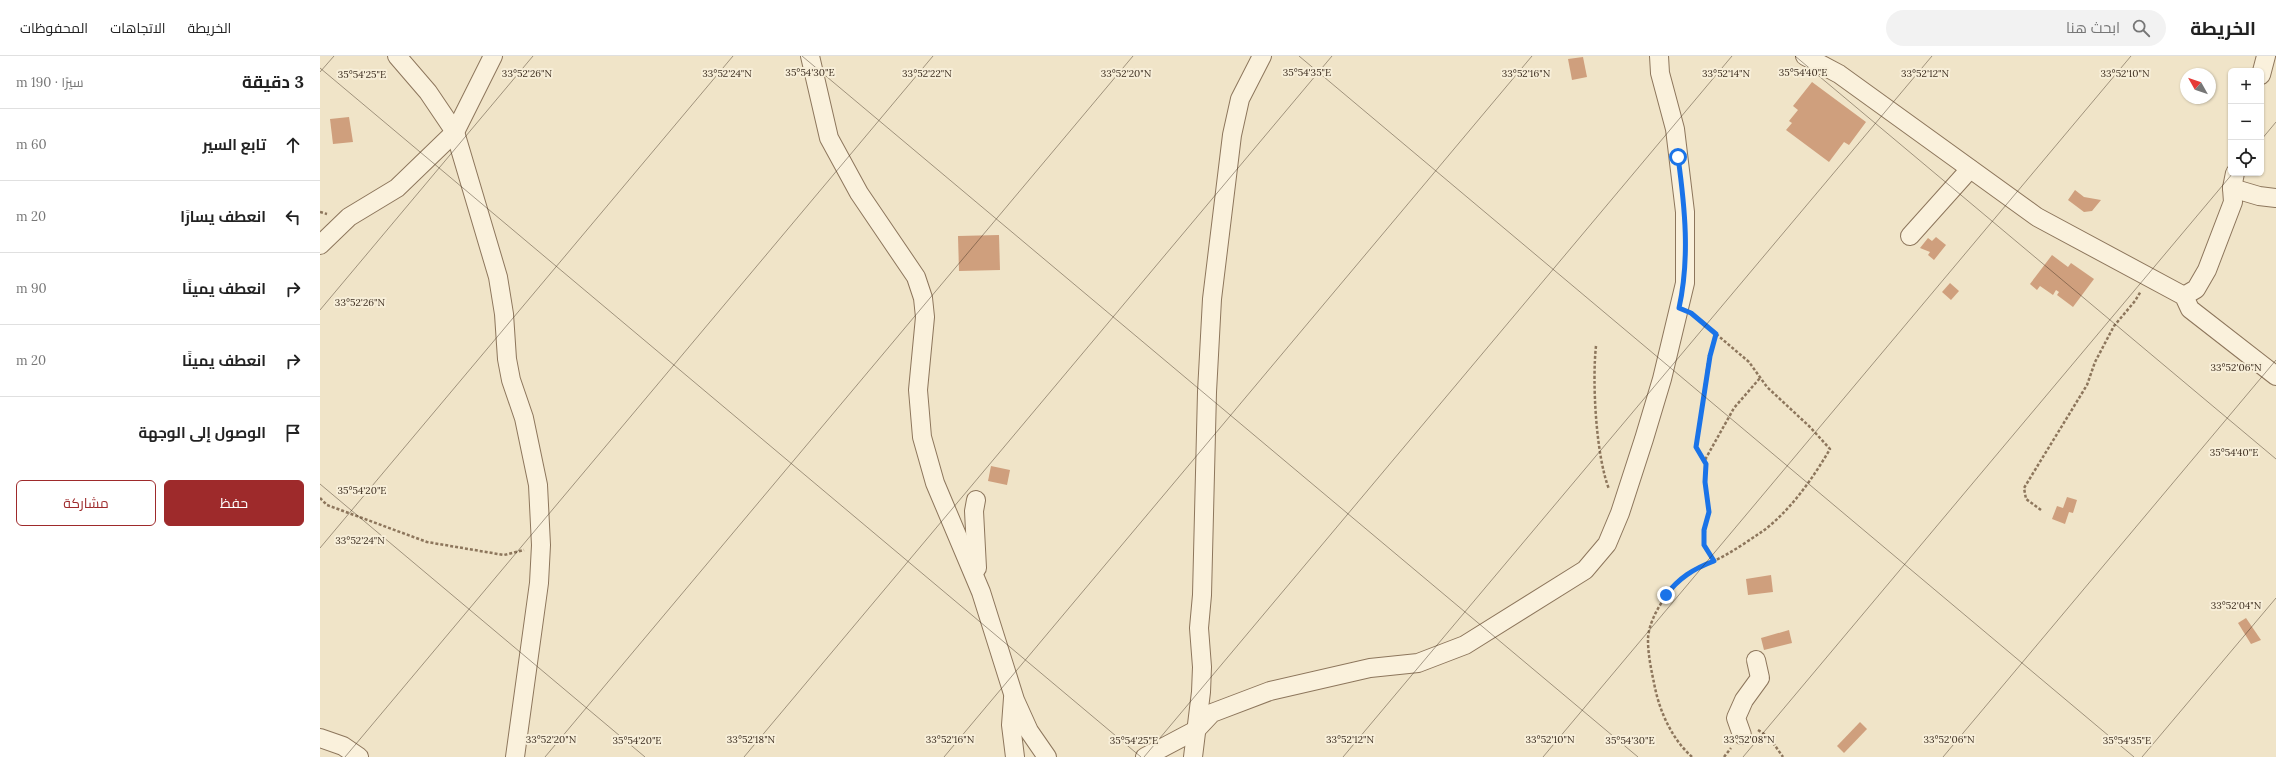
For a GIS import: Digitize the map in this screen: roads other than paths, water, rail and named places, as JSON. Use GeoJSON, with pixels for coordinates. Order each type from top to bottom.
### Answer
{"type":"FeatureCollection","features":[{"type":"Feature","properties":{"kind":"street"},"geometry":{"type":"LineString","coordinates":[[397,56],[428,92],[455,132],[498,277],[504,314],[507,359],[511,380],[524,418],[538,485],[541,545],[539,583],[515,757]]}},
{"type":"Feature","properties":{"kind":"street"},"geometry":{"type":"LineString","coordinates":[[320,245],[349,217],[397,188],[455,132],[493,56]]}},
{"type":"Feature","properties":{"kind":"street"},"geometry":{"type":"LineString","coordinates":[[810,56],[829,138],[859,193],[916,277],[923,298],[925,317],[918,390],[922,437],[935,483],[981,592],[1013,695],[1029,731],[1047,757]]}},
{"type":"Feature","properties":{"kind":"street"},"geometry":{"type":"LineString","coordinates":[[1193,757],[1202,674],[1199,628],[1202,595],[1207,392],[1212,299],[1232,135],[1240,100],[1262,56]]}},
{"type":"Feature","properties":{"kind":"street"},"geometry":{"type":"LineString","coordinates":[[1145,757],[1196,730],[1212,713],[1270,691],[1370,668],[1418,663],[1465,645],[1585,570],[1607,544],[1620,513],[1662,379],[1684,283],[1685,212],[1675,129],[1660,73],[1659,56]]}},
{"type":"Feature","properties":{"kind":"street"},"geometry":{"type":"LineString","coordinates":[[1805,56],[1838,74],[2037,217],[2184,296],[2190,309],[2276,376]]}},
{"type":"Feature","properties":{"kind":"street"},"geometry":{"type":"LineString","coordinates":[[2263,68],[2266,56]]}},
{"type":"Feature","properties":{"kind":"street"},"geometry":{"type":"LineString","coordinates":[[1910,236],[1970,169]]}},
{"type":"Feature","properties":{"kind":"street"},"geometry":{"type":"LineString","coordinates":[[2184,296],[2196,289],[2207,270],[2233,202],[2233,180]]}},
{"type":"Feature","properties":{"kind":"street"},"geometry":{"type":"LineString","coordinates":[[2233,180],[2259,196],[2276,198]]}},
{"type":"Feature","properties":{"kind":"street"},"geometry":{"type":"LineString","coordinates":[[976,500],[975,546],[981,592]]}},
{"type":"Feature","properties":{"kind":"street"},"geometry":{"type":"LineString","coordinates":[[1742,735],[1736,718],[1744,700],[1760,678],[1756,660]]}},
{"type":"Feature","properties":{"kind":"street"},"geometry":{"type":"LineString","coordinates":[[1013,695],[1011,725],[1015,757]]}},
{"type":"Feature","properties":{"kind":"street"},"geometry":{"type":"LineString","coordinates":[[320,738],[343,746],[359,757]]}}]}
